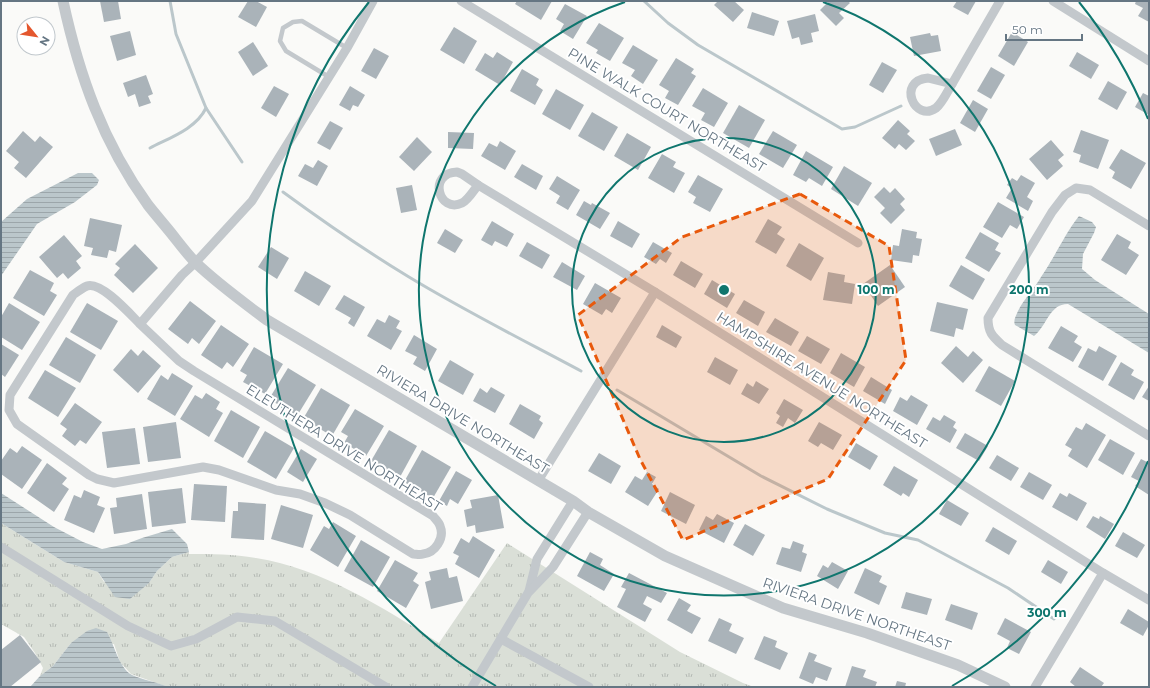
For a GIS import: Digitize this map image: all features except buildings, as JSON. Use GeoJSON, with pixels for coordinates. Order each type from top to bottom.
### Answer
{"type":"FeatureCollection","features":[{"type":"Feature","properties":{"kind":"street","name":"RIVIERA DRIVE NORTHEAST"},"geometry":{"type":"LineString","coordinates":[[63,1],[69,29],[94,110],[117,157],[148,205],[196,262],[230,293],[268,320],[573,501],[588,512],[665,556],[784,608],[867,633],[958,665],[1005,687]]}},
{"type":"Feature","properties":{"kind":"street"},"geometry":{"type":"LineString","coordinates":[[140,324],[182,275],[196,262],[252,201],[347,48],[373,1]]}},
{"type":"Feature","properties":{"kind":"street","name":"PINE WALK COURT NORTHEAST"},"geometry":{"type":"LineString","coordinates":[[461,1],[858,243]]}},
{"type":"Feature","properties":{"kind":"street"},"geometry":{"type":"LineString","coordinates":[[952,84],[928,78],[918,81],[912,88],[911,99],[913,104],[922,110],[933,110],[938,106],[952,84],[1000,1]]}},
{"type":"Feature","properties":{"kind":"street"},"geometry":{"type":"LineString","coordinates":[[1053,1],[1149,61]]}},
{"type":"Feature","properties":{"kind":"street","name":"HAMPSHIRE AVENUE NORTHEAST"},"geometry":{"type":"LineString","coordinates":[[478,185],[655,292],[1103,573],[1149,600]]}},
{"type":"Feature","properties":{"kind":"street"},"geometry":{"type":"LineString","coordinates":[[1149,226],[1090,190],[1076,188],[1065,195],[1052,212],[988,318],[988,328],[993,338],[1002,345],[1149,436]]}},
{"type":"Feature","properties":{"kind":"street","name":"ELEUTHERA DRIVE NORTHEAST"},"geometry":{"type":"LineString","coordinates":[[88,286],[97,286],[107,292],[140,324],[180,361],[194,371],[433,516],[440,525],[442,534],[438,545],[431,551],[423,554],[413,554],[350,515],[325,503],[300,494],[276,490],[219,470],[203,467],[114,483],[97,479],[89,476],[17,424],[9,410],[10,395],[73,295],[88,286]]}},
{"type":"Feature","properties":{"kind":"street"},"geometry":{"type":"LineString","coordinates":[[538,481],[655,292]]}},
{"type":"Feature","properties":{"kind":"street"},"geometry":{"type":"LineString","coordinates":[[528,593],[537,559],[573,501]]}},
{"type":"Feature","properties":{"kind":"street"},"geometry":{"type":"LineString","coordinates":[[472,687],[528,593],[553,567],[588,512]]}},
{"type":"Feature","properties":{"kind":"street"},"geometry":{"type":"LineString","coordinates":[[1,547],[128,626],[171,646],[196,639],[237,617],[275,621],[386,687]]}},
{"type":"Feature","properties":{"kind":"street"},"geometry":{"type":"LineString","coordinates":[[1035,687],[1103,573]]}},
{"type":"Feature","properties":{"kind":"street"},"geometry":{"type":"LineString","coordinates":[[501,639],[589,687]]}},
{"type":"Feature","properties":{"kind":"lane"},"geometry":{"type":"LineString","coordinates":[[329,77],[286,51],[280,41],[283,28],[292,22],[302,21],[347,48]]}},
{"type":"Feature","properties":{"kind":"highlighted area"},"geometry":{"type":"Polygon","coordinates":[[[800,194],[889,246],[906,360],[828,479],[683,540],[640,459],[578,315],[682,237],[800,194]]]}},
{"type":"Feature","properties":{"kind":"green space"},"geometry":{"type":"Polygon","coordinates":[[[1,523],[64,562],[98,572],[104,582],[149,583],[157,571],[172,557],[189,552],[189,554],[222,554],[248,557],[281,563],[328,580],[351,591],[396,616],[439,643],[507,543],[680,652],[754,687],[168,687],[131,674],[120,662],[114,644],[71,643],[53,666],[40,676],[43,668],[24,637],[1,624],[1,523]]]}},
{"type":"Feature","properties":{"kind":"shaded area"},"geometry":{"type":"Polygon","coordinates":[[[78,173],[92,173],[99,180],[97,185],[75,202],[37,224],[1,276],[1,222],[27,199],[78,173]]]}},
{"type":"Feature","properties":{"kind":"shaded area"},"geometry":{"type":"Polygon","coordinates":[[[1079,216],[1092,222],[1096,227],[1083,254],[1082,269],[1095,280],[1149,314],[1149,353],[1068,304],[1062,305],[1052,311],[1034,336],[1015,325],[1014,321],[1020,307],[1079,216]]]}},
{"type":"Feature","properties":{"kind":"shaded area"},"geometry":{"type":"Polygon","coordinates":[[[1,493],[54,527],[83,542],[102,549],[126,544],[172,529],[187,544],[189,552],[172,557],[157,571],[149,583],[130,599],[115,597],[98,572],[64,562],[1,523],[1,493]]]}},
{"type":"Feature","properties":{"kind":"shaded area"},"geometry":{"type":"Polygon","coordinates":[[[96,628],[107,632],[120,661],[127,672],[136,677],[168,687],[30,687],[40,676],[53,666],[71,643],[87,631],[96,628]]]}},
{"type":"Feature","properties":{"kind":"waterway"},"geometry":{"type":"LineString","coordinates":[[170,1],[176,34],[206,108],[242,162]]}},
{"type":"Feature","properties":{"kind":"waterway"},"geometry":{"type":"LineString","coordinates":[[644,1],[668,23],[698,45],[842,129],[855,127],[901,106]]}},
{"type":"Feature","properties":{"kind":"waterway"},"geometry":{"type":"LineString","coordinates":[[150,148],[189,127],[196,122],[206,108]]}},
{"type":"Feature","properties":{"kind":"waterway"},"geometry":{"type":"LineString","coordinates":[[283,192],[345,236],[430,290],[581,371]]}},
{"type":"Feature","properties":{"kind":"waterway"},"geometry":{"type":"LineString","coordinates":[[617,390],[761,476],[827,509],[885,533],[918,540],[1008,588],[1054,619]]}}]}
